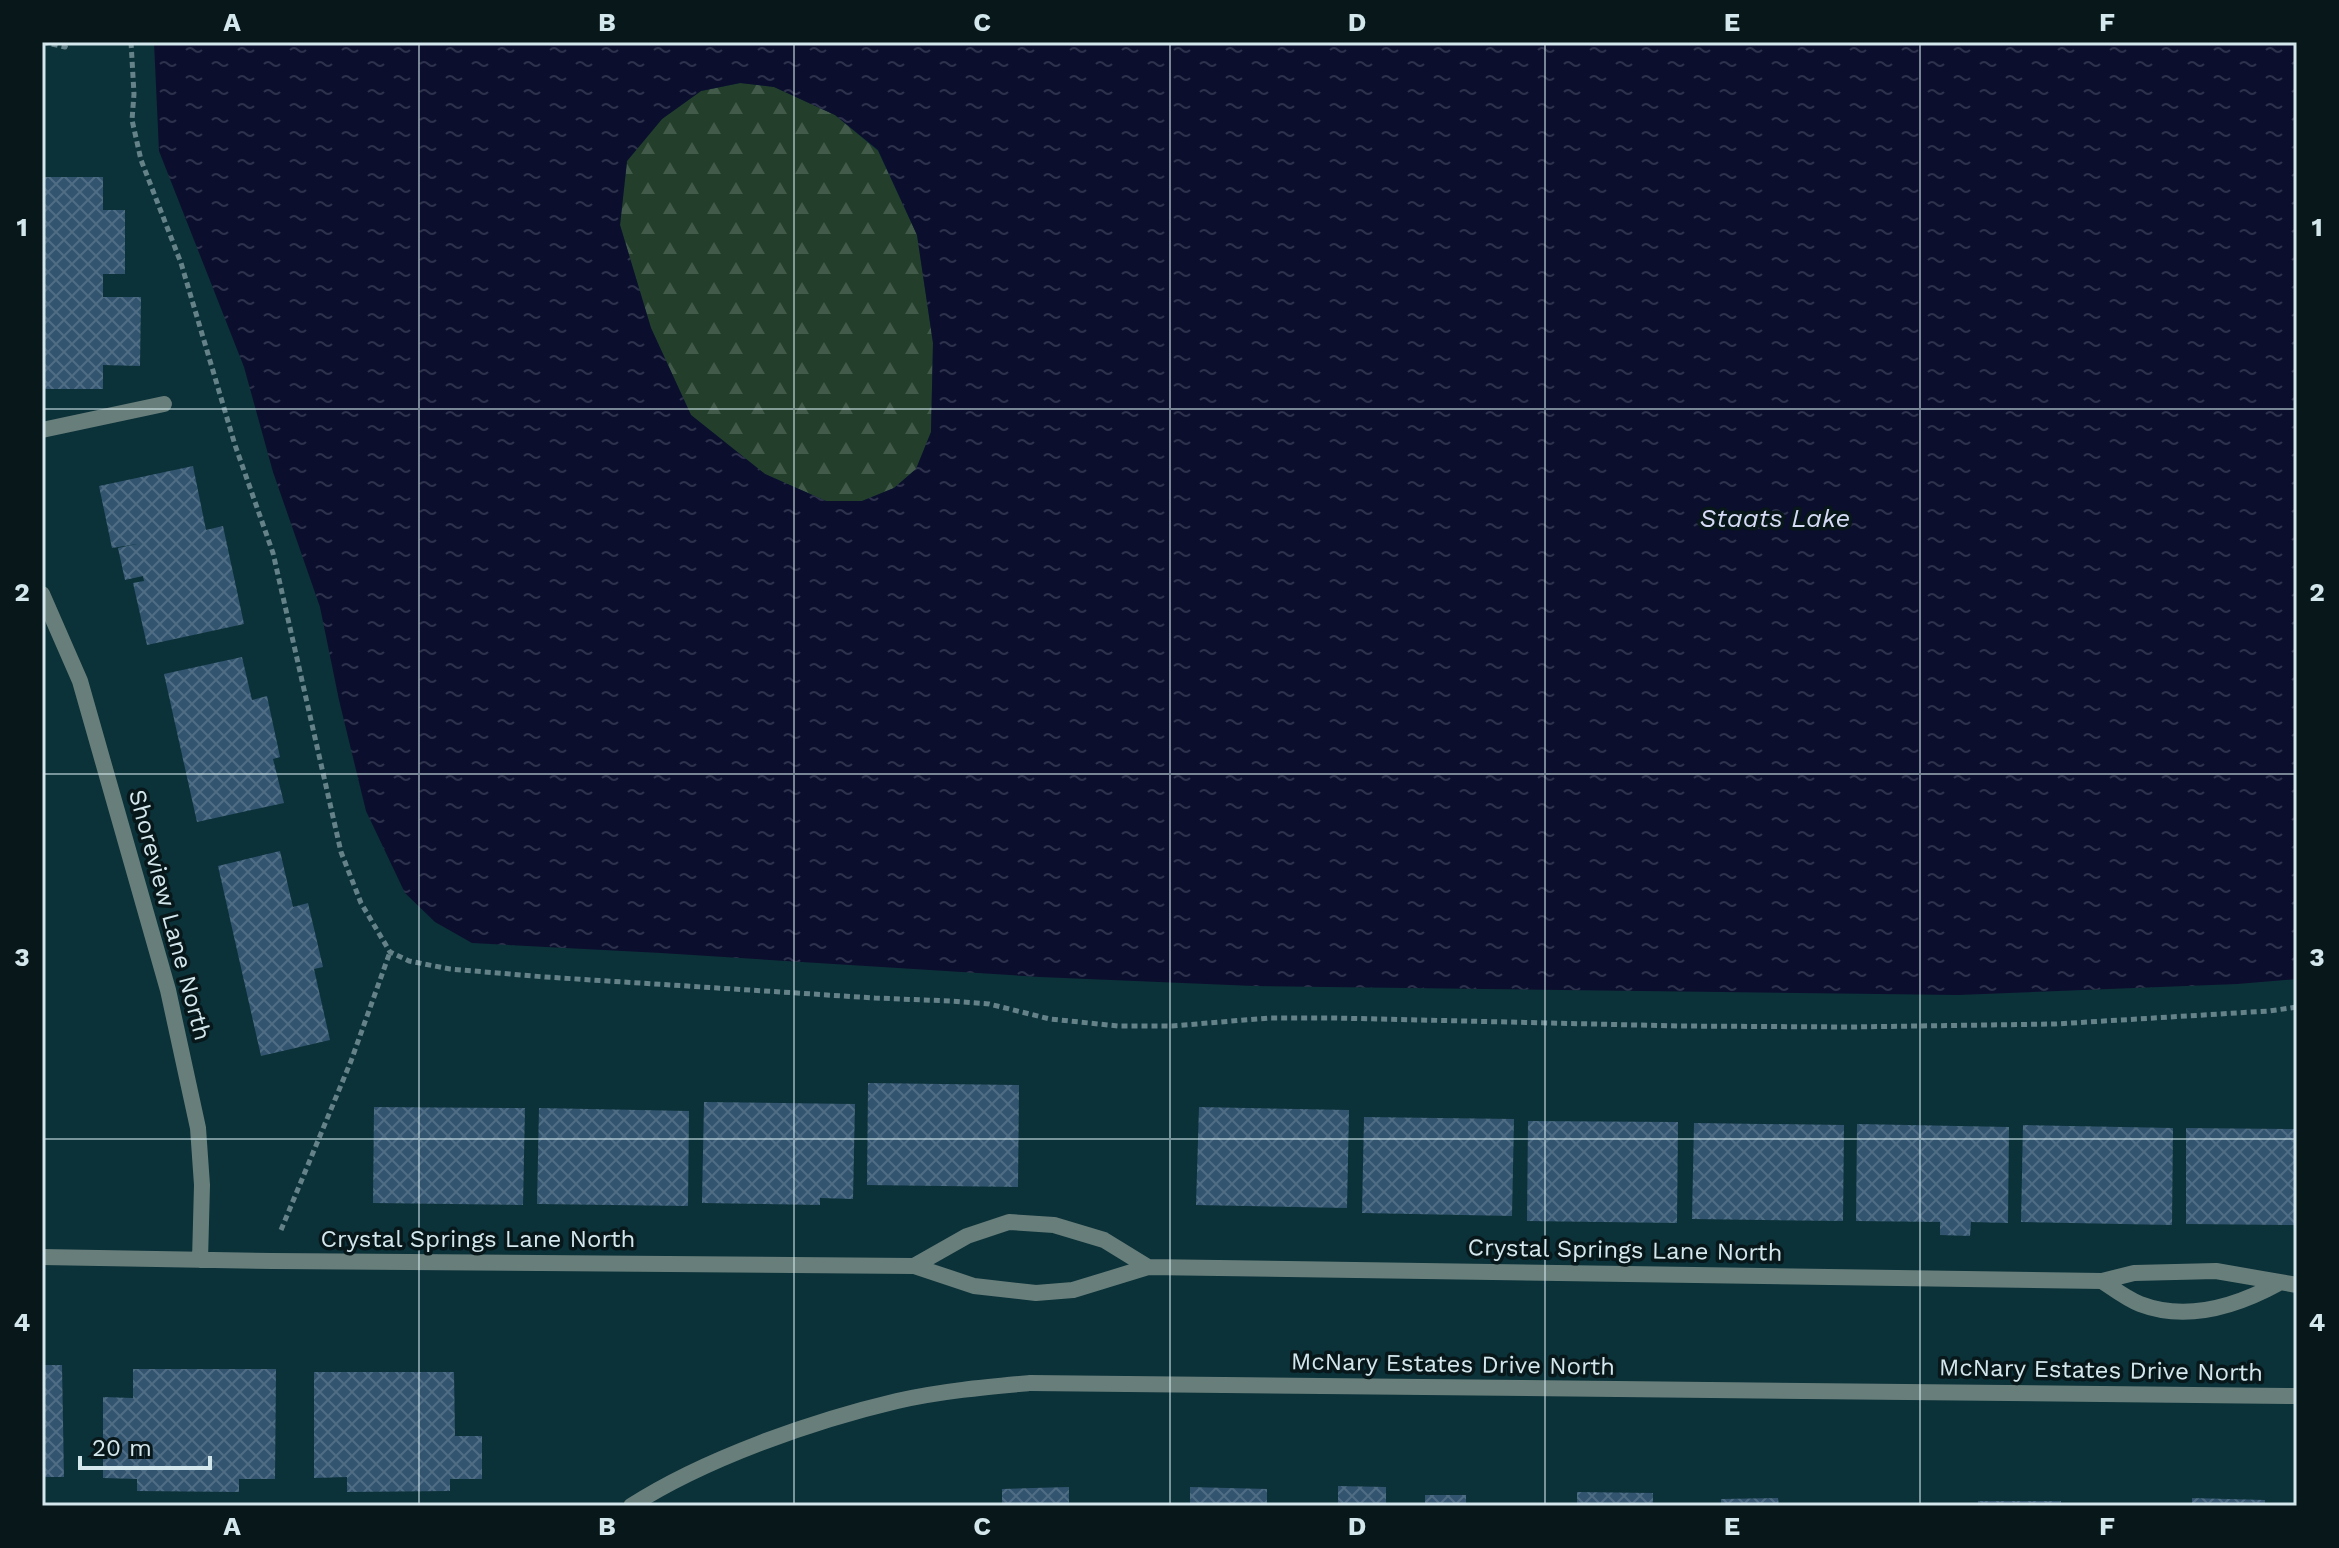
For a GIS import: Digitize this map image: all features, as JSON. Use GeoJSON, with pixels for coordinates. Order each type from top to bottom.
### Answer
{"type":"FeatureCollection","features":[{"type":"Feature","properties":{"kind":"street"},"geometry":{"type":"LineString","coordinates":[[42,430],[164,404]]}},
{"type":"Feature","properties":{"kind":"street","name":"Shoreview Lane North"},"geometry":{"type":"LineString","coordinates":[[42,594],[80,681],[168,990],[198,1128],[202,1185],[200,1260]]}},
{"type":"Feature","properties":{"kind":"street","name":"Crystal Springs Lane North"},"geometry":{"type":"LineString","coordinates":[[914,1266],[967,1236],[1009,1222],[1054,1225],[1104,1240],[1148,1267]]}},
{"type":"Feature","properties":{"kind":"street","name":"Crystal Springs Lane North"},"geometry":{"type":"LineString","coordinates":[[42,1257],[914,1266],[974,1286],[1036,1293],[1073,1290],[1148,1267],[2102,1281],[2134,1273],[2216,1271],[2297,1285]]}},
{"type":"Feature","properties":{"kind":"street"},"geometry":{"type":"LineString","coordinates":[[2102,1281],[2138,1303],[2168,1312],[2214,1309],[2251,1298],[2279,1283]]}},
{"type":"Feature","properties":{"kind":"street","name":"McNary Estates Drive North"},"geometry":{"type":"LineString","coordinates":[[631,1506],[657,1489],[750,1448],[834,1419],[898,1401],[1030,1383],[2297,1396]]}},
{"type":"Feature","properties":{"kind":"path"},"geometry":{"type":"LineString","coordinates":[[42,42],[65,47],[67,42]]}},
{"type":"Feature","properties":{"kind":"path"},"geometry":{"type":"LineString","coordinates":[[131,42],[132,120],[141,160],[181,263],[226,417],[273,553],[341,852],[361,903],[390,952],[409,961],[450,969],[989,1004],[1050,1019],[1118,1026],[1172,1026],[1269,1018],[1695,1026],[2055,1024],[2297,1007]]}},
{"type":"Feature","properties":{"kind":"path"},"geometry":{"type":"LineString","coordinates":[[273,1261],[281,1227],[351,1061],[390,952]]}},
{"type":"Feature","properties":{"kind":"green space"},"geometry":{"type":"Polygon","coordinates":[[[741,83],[774,87],[835,115],[878,151],[917,235],[933,343],[931,432],[916,469],[894,488],[862,501],[826,501],[765,474],[691,415],[651,328],[620,225],[627,161],[662,119],[701,91],[741,83]]]}},
{"type":"Feature","properties":{"kind":"water","name":"Staats Lake"},"geometry":{"type":"Polygon","coordinates":[[[154,42],[2297,42],[2297,979],[1958,995],[1254,986],[1040,977],[472,943],[435,922],[405,893],[366,811],[320,607],[273,472],[244,367],[159,151],[154,42]],[[740,83],[701,91],[662,119],[627,161],[620,225],[651,328],[691,415],[765,474],[826,501],[862,501],[894,488],[916,469],[931,432],[933,343],[917,235],[878,150],[835,115],[774,87],[740,83]]]}},
{"type":"Feature","properties":{"kind":"building"},"geometry":{"type":"Polygon","coordinates":[[[42,177],[103,177],[103,210],[125,210],[125,274],[103,274],[103,297],[141,297],[140,366],[103,365],[103,389],[42,389],[42,177]]]}},
{"type":"Feature","properties":{"kind":"building"},"geometry":{"type":"Polygon","coordinates":[[[193,466],[206,530],[223,526],[244,624],[147,645],[133,583],[144,581],[143,576],[125,580],[118,548],[137,544],[112,548],[99,486],[193,466]]]}},
{"type":"Feature","properties":{"kind":"building"},"geometry":{"type":"Polygon","coordinates":[[[242,657],[252,700],[267,696],[280,757],[273,759],[284,803],[197,822],[164,674],[242,657]]]}},
{"type":"Feature","properties":{"kind":"building"},"geometry":{"type":"Polygon","coordinates":[[[280,851],[293,907],[308,903],[323,967],[314,969],[330,1040],[261,1056],[218,866],[280,851]]]}},
{"type":"Feature","properties":{"kind":"building"},"geometry":{"type":"Polygon","coordinates":[[[868,1083],[1019,1085],[1018,1187],[867,1185],[868,1083]]]}},
{"type":"Feature","properties":{"kind":"building"},"geometry":{"type":"Polygon","coordinates":[[[704,1102],[855,1104],[853,1199],[820,1198],[820,1205],[702,1203],[704,1102]]]}},
{"type":"Feature","properties":{"kind":"building"},"geometry":{"type":"Polygon","coordinates":[[[374,1107],[525,1108],[523,1205],[373,1203],[374,1107]]]}},
{"type":"Feature","properties":{"kind":"building"},"geometry":{"type":"Polygon","coordinates":[[[1199,1107],[1349,1110],[1347,1208],[1196,1205],[1199,1107]]]}},
{"type":"Feature","properties":{"kind":"building"},"geometry":{"type":"Polygon","coordinates":[[[539,1108],[689,1111],[688,1206],[537,1204],[539,1108]]]}},
{"type":"Feature","properties":{"kind":"building"},"geometry":{"type":"Polygon","coordinates":[[[1364,1117],[1514,1119],[1512,1216],[1362,1213],[1364,1117]]]}},
{"type":"Feature","properties":{"kind":"building"},"geometry":{"type":"Polygon","coordinates":[[[1528,1121],[1678,1122],[1677,1223],[1527,1221],[1528,1121]]]}},
{"type":"Feature","properties":{"kind":"building"},"geometry":{"type":"Polygon","coordinates":[[[1694,1123],[1844,1125],[1843,1221],[1692,1219],[1694,1123]]]}},
{"type":"Feature","properties":{"kind":"building"},"geometry":{"type":"Polygon","coordinates":[[[1857,1124],[2009,1127],[2008,1223],[1971,1222],[1970,1236],[1940,1235],[1940,1222],[1856,1221],[1857,1124]]]}},
{"type":"Feature","properties":{"kind":"building"},"geometry":{"type":"Polygon","coordinates":[[[2023,1125],[2173,1128],[2172,1225],[2021,1222],[2023,1125]]]}},
{"type":"Feature","properties":{"kind":"building"},"geometry":{"type":"Polygon","coordinates":[[[2186,1128],[2297,1129],[2297,1225],[2186,1224],[2186,1128]]]}},
{"type":"Feature","properties":{"kind":"building"},"geometry":{"type":"Polygon","coordinates":[[[42,1365],[62,1365],[64,1477],[42,1477],[42,1365]]]}},
{"type":"Feature","properties":{"kind":"building"},"geometry":{"type":"Polygon","coordinates":[[[133,1369],[276,1369],[275,1479],[239,1479],[239,1492],[137,1491],[137,1479],[103,1478],[103,1397],[133,1398],[133,1369]]]}},
{"type":"Feature","properties":{"kind":"building"},"geometry":{"type":"Polygon","coordinates":[[[314,1372],[454,1372],[455,1436],[482,1436],[482,1479],[450,1479],[450,1491],[347,1492],[347,1477],[314,1478],[314,1372]]]}},
{"type":"Feature","properties":{"kind":"building"},"geometry":{"type":"Polygon","coordinates":[[[1338,1486],[1386,1487],[1386,1506],[1338,1506],[1338,1486]]]}},
{"type":"Feature","properties":{"kind":"building"},"geometry":{"type":"Polygon","coordinates":[[[1069,1487],[1069,1506],[1002,1506],[1002,1489],[1069,1487]]]}},
{"type":"Feature","properties":{"kind":"building"},"geometry":{"type":"Polygon","coordinates":[[[1190,1487],[1267,1489],[1267,1506],[1190,1506],[1190,1487]]]}},
{"type":"Feature","properties":{"kind":"building"},"geometry":{"type":"Polygon","coordinates":[[[1577,1492],[1653,1493],[1653,1506],[1577,1506],[1577,1492]]]}},
{"type":"Feature","properties":{"kind":"building"},"geometry":{"type":"Polygon","coordinates":[[[1425,1495],[1466,1495],[1466,1506],[1425,1506],[1425,1495]]]}},
{"type":"Feature","properties":{"kind":"building"},"geometry":{"type":"Polygon","coordinates":[[[1778,1498],[1779,1506],[1721,1506],[1721,1499],[1778,1498]]]}},
{"type":"Feature","properties":{"kind":"building"},"geometry":{"type":"Polygon","coordinates":[[[2192,1498],[2265,1500],[2265,1506],[2192,1506],[2192,1498]]]}},
{"type":"Feature","properties":{"kind":"building"},"geometry":{"type":"Polygon","coordinates":[[[1978,1501],[2061,1501],[2061,1506],[1978,1506],[1978,1501]]]}}]}
